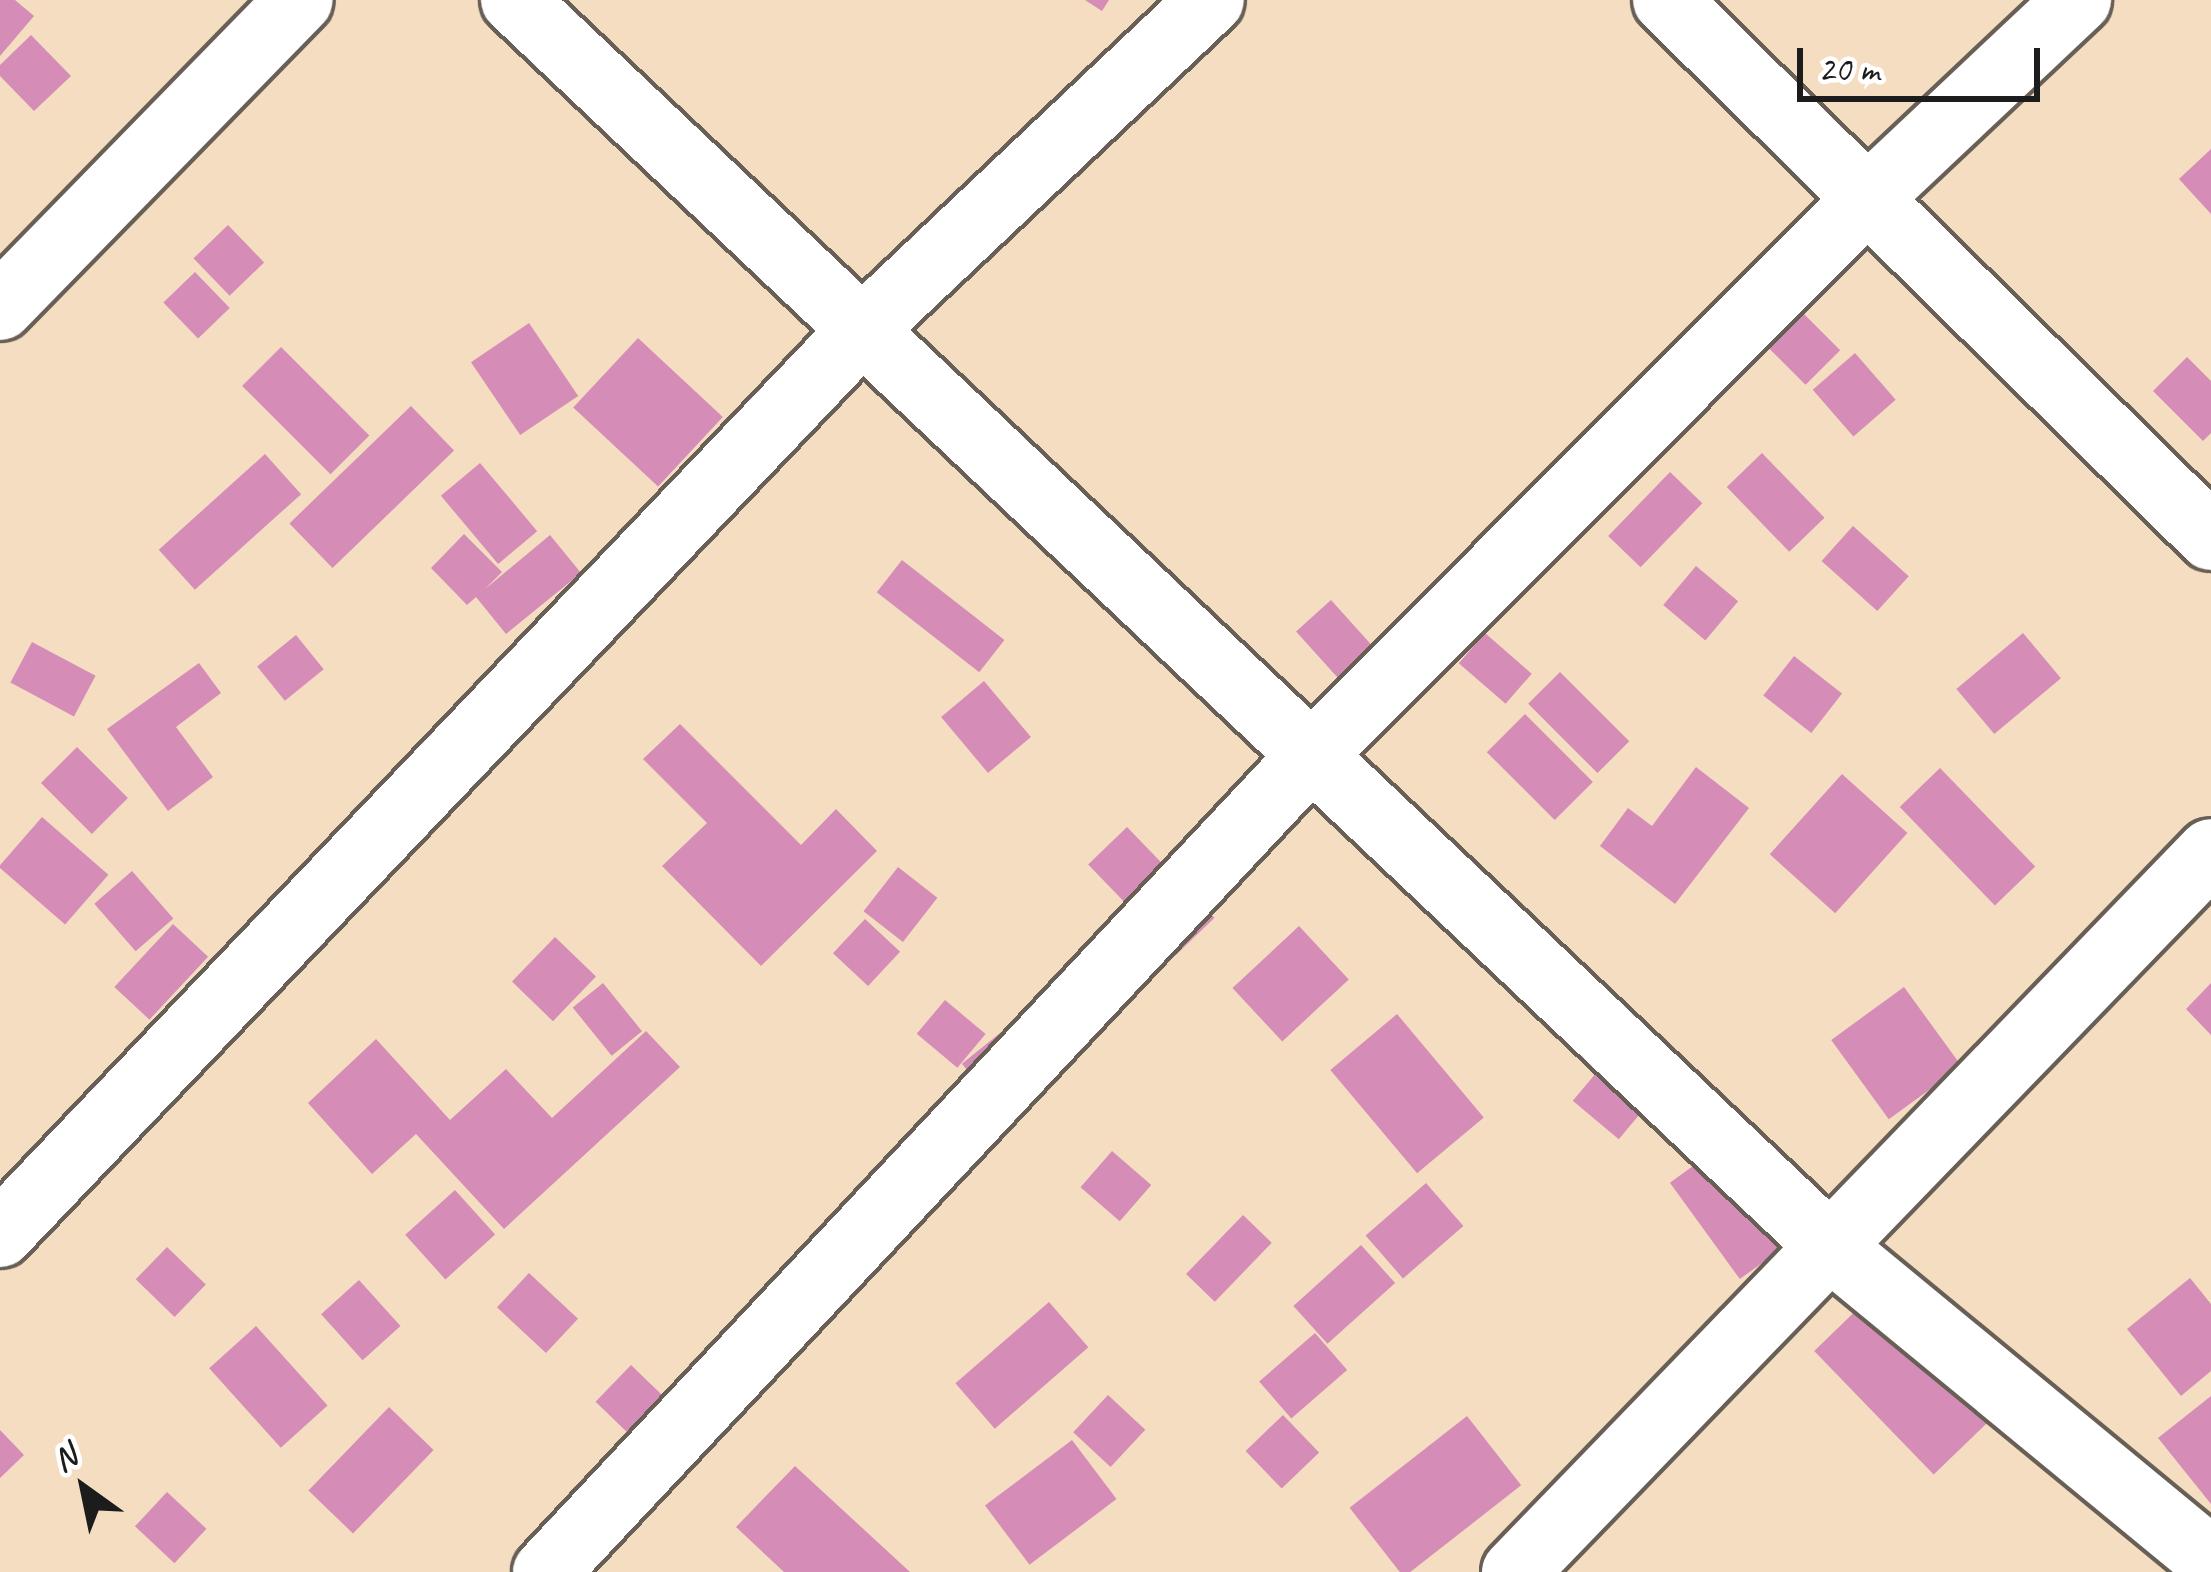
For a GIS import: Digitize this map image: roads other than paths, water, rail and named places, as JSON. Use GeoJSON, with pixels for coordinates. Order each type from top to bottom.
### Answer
{"type":"FeatureCollection","features":[{"type":"Feature","properties":{"kind":"street"},"geometry":{"type":"LineString","coordinates":[[0,307],[299,0]]}},
{"type":"Feature","properties":{"kind":"street"},"geometry":{"type":"LineString","coordinates":[[514,0],[1834,1249],[2211,1561]]}},
{"type":"Feature","properties":{"kind":"street"},"geometry":{"type":"LineString","coordinates":[[0,1234],[862,330],[1211,0]]}},
{"type":"Feature","properties":{"kind":"street"},"geometry":{"type":"LineString","coordinates":[[1666,0],[2211,537]]}},
{"type":"Feature","properties":{"kind":"street"},"geometry":{"type":"LineString","coordinates":[[546,1572],[1312,755],[1870,196],[2078,0]]}},
{"type":"Feature","properties":{"kind":"street"},"geometry":{"type":"LineString","coordinates":[[1515,1572],[1834,1249],[2211,852]]}}]}
